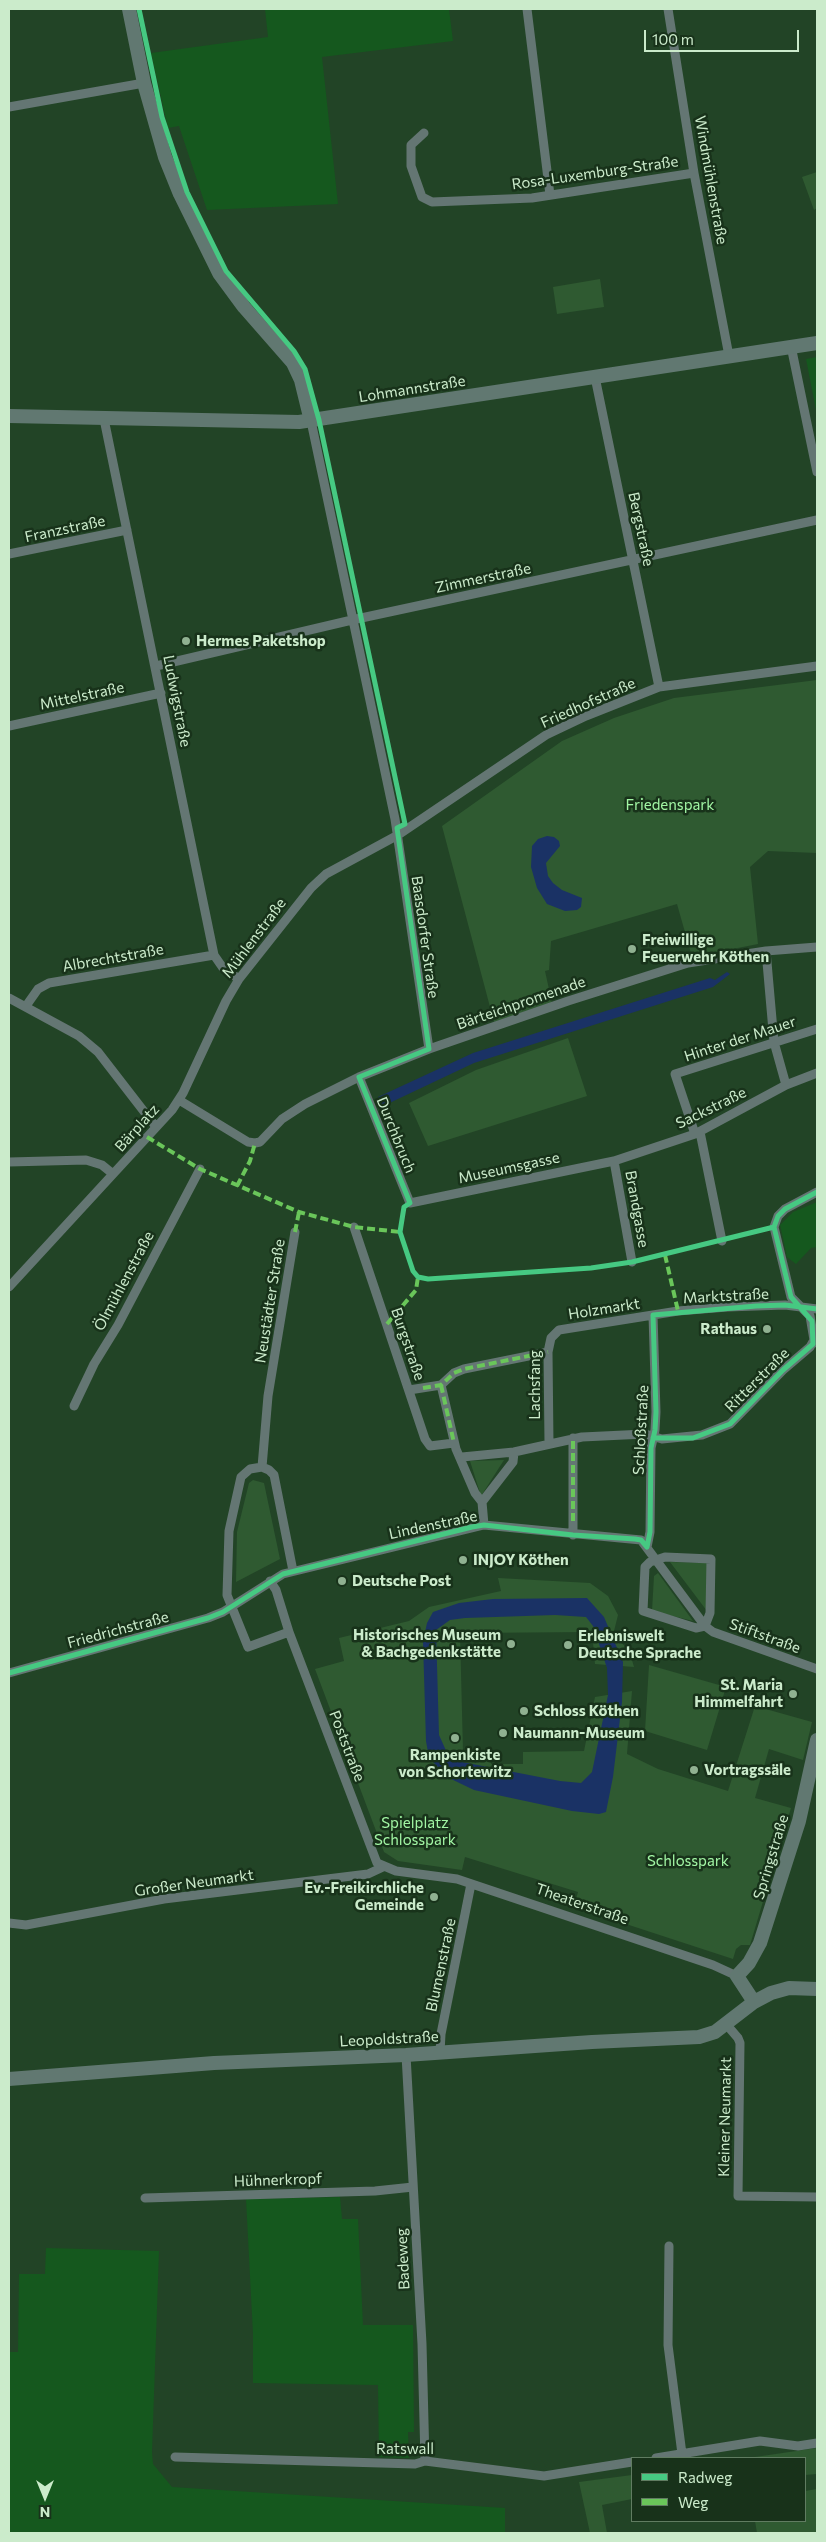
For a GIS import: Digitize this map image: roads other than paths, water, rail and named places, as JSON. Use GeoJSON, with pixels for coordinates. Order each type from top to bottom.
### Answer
{"type":"FeatureCollection","features":[{"type":"Feature","properties":{"kind":"main road"},"geometry":{"type":"LineString","coordinates":[[129,9],[144,83],[165,157],[180,194],[218,273],[244,307],[293,363],[301,380],[311,421]]}},
{"type":"Feature","properties":{"kind":"main road","name":"Lohmannstraße"},"geometry":{"type":"LineString","coordinates":[[9,416],[311,421],[817,343]]}},
{"type":"Feature","properties":{"kind":"main road","name":"Springstraße"},"geometry":{"type":"LineString","coordinates":[[737,1976],[749,1963],[760,1943],[812,1791],[817,1740]]}},
{"type":"Feature","properties":{"kind":"main road"},"geometry":{"type":"LineString","coordinates":[[737,1976],[757,2000]]}},
{"type":"Feature","properties":{"kind":"main road","name":"Leopoldstraße"},"geometry":{"type":"LineString","coordinates":[[9,2079],[214,2063],[406,2055],[700,2037],[715,2032],[757,2000],[779,1990],[817,1989]]}},
{"type":"Feature","properties":{"kind":"street"},"geometry":{"type":"LineString","coordinates":[[527,9],[550,195]]}},
{"type":"Feature","properties":{"kind":"street","name":"Windmühlenstraße"},"geometry":{"type":"LineString","coordinates":[[668,9],[694,173],[729,356]]}},
{"type":"Feature","properties":{"kind":"street"},"geometry":{"type":"LineString","coordinates":[[9,107],[144,83]]}},
{"type":"Feature","properties":{"kind":"street","name":"Rosa-Luxemburg-Straße"},"geometry":{"type":"LineString","coordinates":[[424,133],[411,145],[411,166],[422,197],[432,202],[532,198],[694,173]]}},
{"type":"Feature","properties":{"kind":"street"},"geometry":{"type":"LineString","coordinates":[[791,346],[817,472]]}},
{"type":"Feature","properties":{"kind":"street","name":"Bergstraße"},"geometry":{"type":"LineString","coordinates":[[595,377],[659,687]]}},
{"type":"Feature","properties":{"kind":"street","name":"Ludwigstraße"},"geometry":{"type":"LineString","coordinates":[[104,419],[214,955]]}},
{"type":"Feature","properties":{"kind":"street","name":"Baasdorfer Straße"},"geometry":{"type":"LineString","coordinates":[[311,421],[398,835],[429,1049]]}},
{"type":"Feature","properties":{"kind":"street","name":"Zimmerstraße"},"geometry":{"type":"LineString","coordinates":[[156,666],[352,620],[817,520]]}},
{"type":"Feature","properties":{"kind":"street","name":"Franzstraße"},"geometry":{"type":"LineString","coordinates":[[9,554],[127,530]]}},
{"type":"Feature","properties":{"kind":"street","name":"Friedhofstraße"},"geometry":{"type":"LineString","coordinates":[[398,835],[546,735],[578,719],[659,687],[817,666]]}},
{"type":"Feature","properties":{"kind":"street","name":"Mittelstraße"},"geometry":{"type":"LineString","coordinates":[[9,726],[161,693]]}},
{"type":"Feature","properties":{"kind":"street","name":"Mühlenstraße"},"geometry":{"type":"LineString","coordinates":[[179,1100],[226,1001],[239,979],[311,888],[326,874],[398,835]]}},
{"type":"Feature","properties":{"kind":"street","name":"Bärteichpromenade"},"geometry":{"type":"LineString","coordinates":[[179,1100],[248,1142],[260,1142],[282,1119],[305,1104],[359,1076],[429,1049],[688,963],[766,951],[817,947]]}},
{"type":"Feature","properties":{"kind":"street"},"geometry":{"type":"LineString","coordinates":[[766,951],[774,1042],[786,1085]]}},
{"type":"Feature","properties":{"kind":"street"},"geometry":{"type":"LineString","coordinates":[[214,955],[223,968],[239,979]]}},
{"type":"Feature","properties":{"kind":"street","name":"Albrechtstraße"},"geometry":{"type":"LineString","coordinates":[[26,1006],[38,989],[49,982],[214,955]]}},
{"type":"Feature","properties":{"kind":"street"},"geometry":{"type":"LineString","coordinates":[[9,998],[79,1036],[98,1052],[156,1127]]}},
{"type":"Feature","properties":{"kind":"street","name":"Hinter der Mauer"},"geometry":{"type":"LineString","coordinates":[[698,1133],[676,1074],[817,1029]]}},
{"type":"Feature","properties":{"kind":"street","name":"Sackstraße"},"geometry":{"type":"LineString","coordinates":[[614,1161],[698,1133],[786,1085],[817,1073]]}},
{"type":"Feature","properties":{"kind":"street","name":"Durchbruch"},"geometry":{"type":"LineString","coordinates":[[359,1076],[410,1203]]}},
{"type":"Feature","properties":{"kind":"street","name":"Bärplatz"},"geometry":{"type":"LineString","coordinates":[[9,1287],[179,1100]]}},
{"type":"Feature","properties":{"kind":"street"},"geometry":{"type":"LineString","coordinates":[[698,1133],[722,1241]]}},
{"type":"Feature","properties":{"kind":"street"},"geometry":{"type":"LineString","coordinates":[[9,1162],[86,1160],[102,1165],[113,1174]]}},
{"type":"Feature","properties":{"kind":"street","name":"Museumsgasse"},"geometry":{"type":"LineString","coordinates":[[410,1203],[614,1161]]}},
{"type":"Feature","properties":{"kind":"street","name":"Brandgasse"},"geometry":{"type":"LineString","coordinates":[[614,1161],[632,1262]]}},
{"type":"Feature","properties":{"kind":"street","name":"Ölmühlenstraße"},"geometry":{"type":"LineString","coordinates":[[74,1406],[94,1364],[118,1325],[200,1169]]}},
{"type":"Feature","properties":{"kind":"street"},"geometry":{"type":"LineString","coordinates":[[816,1341],[810,1316],[791,1297],[774,1227],[778,1216],[785,1209],[817,1192]]}},
{"type":"Feature","properties":{"kind":"street","name":"Burgstraße"},"geometry":{"type":"LineString","coordinates":[[354,1227],[427,1444],[435,1447],[454,1443]]}},
{"type":"Feature","properties":{"kind":"street","name":"Neustädter Straße"},"geometry":{"type":"LineString","coordinates":[[262,1468],[272,1374],[295,1232]]}},
{"type":"Feature","properties":{"kind":"street","name":"Marktstraße"},"geometry":{"type":"LineString","coordinates":[[653,1315],[727,1307],[785,1305],[817,1309]]}},
{"type":"Feature","properties":{"kind":"street","name":"Holzmarkt"},"geometry":{"type":"LineString","coordinates":[[559,1330],[653,1315]]}},
{"type":"Feature","properties":{"kind":"street","name":"Schloßstraße"},"geometry":{"type":"LineString","coordinates":[[647,1547],[650,1524],[651,1448],[654,1438],[657,1380],[653,1315]]}},
{"type":"Feature","properties":{"kind":"street","name":"Lachsfang"},"geometry":{"type":"LineString","coordinates":[[549,1444],[548,1352],[551,1338],[559,1330]]}},
{"type":"Feature","properties":{"kind":"street","name":"Ritterstraße"},"geometry":{"type":"LineString","coordinates":[[462,1457],[514,1452],[573,1438],[645,1434],[654,1438],[693,1438],[730,1424],[783,1370],[816,1341]]}},
{"type":"Feature","properties":{"kind":"street"},"geometry":{"type":"LineString","coordinates":[[409,1390],[441,1385],[454,1373],[464,1368],[548,1352]]}},
{"type":"Feature","properties":{"kind":"street"},"geometry":{"type":"LineString","coordinates":[[441,1385],[454,1443],[462,1457],[475,1493],[482,1502],[484,1525]]}},
{"type":"Feature","properties":{"kind":"street"},"geometry":{"type":"LineString","coordinates":[[573,1438],[573,1535]]}},
{"type":"Feature","properties":{"kind":"street"},"geometry":{"type":"LineString","coordinates":[[482,1502],[513,1462],[514,1452]]}},
{"type":"Feature","properties":{"kind":"street"},"geometry":{"type":"LineString","coordinates":[[289,1632],[248,1647],[226,1592],[229,1531],[240,1477],[250,1469],[262,1468],[269,1470],[277,1482],[292,1571]]}},
{"type":"Feature","properties":{"kind":"street","name":"Lindenstraße"},"geometry":{"type":"LineString","coordinates":[[232,1606],[270,1581],[292,1571],[484,1525],[573,1535],[635,1539],[641,1540],[647,1547]]}},
{"type":"Feature","properties":{"kind":"street"},"geometry":{"type":"LineString","coordinates":[[647,1547],[706,1626]]}},
{"type":"Feature","properties":{"kind":"street"},"geometry":{"type":"LineString","coordinates":[[665,1557],[711,1558],[710,1613],[706,1626],[696,1628],[647,1614],[643,1611],[646,1567],[657,1559],[665,1557]]}},
{"type":"Feature","properties":{"kind":"street","name":"Poststraße"},"geometry":{"type":"LineString","coordinates":[[270,1581],[276,1590],[289,1632],[372,1855],[383,1868]]}},
{"type":"Feature","properties":{"kind":"street","name":"Friedrichstraße"},"geometry":{"type":"LineString","coordinates":[[9,1673],[208,1618],[232,1606]]}},
{"type":"Feature","properties":{"kind":"street","name":"Stiftstraße"},"geometry":{"type":"LineString","coordinates":[[706,1626],[712,1632],[817,1669]]}},
{"type":"Feature","properties":{"kind":"street","name":"Theaterstraße"},"geometry":{"type":"LineString","coordinates":[[383,1868],[446,1876],[720,1967],[737,1976]]}},
{"type":"Feature","properties":{"kind":"street","name":"Großer Neumarkt"},"geometry":{"type":"LineString","coordinates":[[9,1923],[26,1925],[164,1899],[368,1874],[383,1868]]}},
{"type":"Feature","properties":{"kind":"street","name":"Blumenstraße"},"geometry":{"type":"LineString","coordinates":[[440,2053],[441,2034],[471,1884]]}},
{"type":"Feature","properties":{"kind":"street","name":"Kleiner Neumarkt"},"geometry":{"type":"LineString","coordinates":[[726,2024],[740,2044],[738,2196],[817,2197]]}},
{"type":"Feature","properties":{"kind":"street","name":"Badeweg"},"geometry":{"type":"LineString","coordinates":[[406,2055],[422,2344],[425,2461]]}},
{"type":"Feature","properties":{"kind":"street","name":"Hühnerkropf"},"geometry":{"type":"LineString","coordinates":[[145,2198],[375,2191],[413,2187]]}},
{"type":"Feature","properties":{"kind":"street"},"geometry":{"type":"LineString","coordinates":[[670,2246],[668,2345],[682,2454]]}},
{"type":"Feature","properties":{"kind":"street"},"geometry":{"type":"LineString","coordinates":[[662,2457],[760,2441],[798,2446],[817,2443]]}},
{"type":"Feature","properties":{"kind":"street","name":"Ratswall"},"geometry":{"type":"LineString","coordinates":[[175,2457],[415,2464],[425,2461],[544,2476],[631,2462]]}},
{"type":"Feature","properties":{"kind":"water"},"geometry":{"type":"Polygon","coordinates":[[[547,836],[554,837],[559,841],[560,846],[546,863],[548,876],[562,890],[582,898],[581,907],[577,910],[565,911],[547,904],[537,888],[531,867],[532,846],[538,839],[547,836]]]}},
{"type":"Feature","properties":{"kind":"water"},"geometry":{"type":"Polygon","coordinates":[[[727,972],[730,974],[713,987],[474,1063],[381,1107],[378,1097],[473,1053],[710,978],[715,980],[727,972]]]}},
{"type":"Feature","properties":{"kind":"water"},"geometry":{"type":"Polygon","coordinates":[[[587,1598],[604,1617],[623,1662],[622,1702],[613,1777],[606,1812],[599,1814],[572,1811],[474,1790],[449,1778],[429,1758],[426,1741],[423,1642],[427,1623],[433,1612],[459,1603],[493,1599],[587,1598]],[[555,1615],[465,1618],[450,1620],[436,1630],[439,1735],[448,1755],[462,1762],[560,1781],[581,1783],[592,1772],[608,1695],[607,1668],[593,1626],[586,1617],[555,1615]]]}},
{"type":"Feature","properties":{"kind":"place","name":"Hermes Paketshop"},"geometry":{"type":"Point","coordinates":[186,641]}},
{"type":"Feature","properties":{"kind":"place","name":"Freiwillige Feuerwehr Köthen"},"geometry":{"type":"Point","coordinates":[632,949]}},
{"type":"Feature","properties":{"kind":"place","name":"Rathaus"},"geometry":{"type":"Point","coordinates":[767,1329]}},
{"type":"Feature","properties":{"kind":"place","name":"INJOY Köthen"},"geometry":{"type":"Point","coordinates":[463,1560]}},
{"type":"Feature","properties":{"kind":"place","name":"Deutsche Post"},"geometry":{"type":"Point","coordinates":[342,1581]}},
{"type":"Feature","properties":{"kind":"place","name":"Historisches Museum & Bachgedenkstätte"},"geometry":{"type":"Point","coordinates":[511,1644]}},
{"type":"Feature","properties":{"kind":"place","name":"Erlebniswelt Deutsche Sprache"},"geometry":{"type":"Point","coordinates":[568,1645]}},
{"type":"Feature","properties":{"kind":"place","name":"St. Maria Himmelfahrt"},"geometry":{"type":"Point","coordinates":[793,1694]}},
{"type":"Feature","properties":{"kind":"place","name":"Schloss Köthen"},"geometry":{"type":"Point","coordinates":[524,1711]}},
{"type":"Feature","properties":{"kind":"place","name":"Naumann-Museum"},"geometry":{"type":"Point","coordinates":[503,1733]}},
{"type":"Feature","properties":{"kind":"place","name":"Rampenkiste von Schortewitz"},"geometry":{"type":"Point","coordinates":[455,1738]}},
{"type":"Feature","properties":{"kind":"place","name":"Vortragssäle"},"geometry":{"type":"Point","coordinates":[694,1770]}},
{"type":"Feature","properties":{"kind":"place","name":"Ev.-Freikirchliche Gemeinde"},"geometry":{"type":"Point","coordinates":[434,1897]}},
{"type":"Feature","properties":{"kind":"park label","name":"Friedenspark"},"geometry":{"type":"Point","coordinates":[670,805]}},
{"type":"Feature","properties":{"kind":"park label","name":"Spielplatz Schlosspark"},"geometry":{"type":"Point","coordinates":[415,1832]}},
{"type":"Feature","properties":{"kind":"park label","name":"Schlosspark"},"geometry":{"type":"Point","coordinates":[688,1861]}}]}
